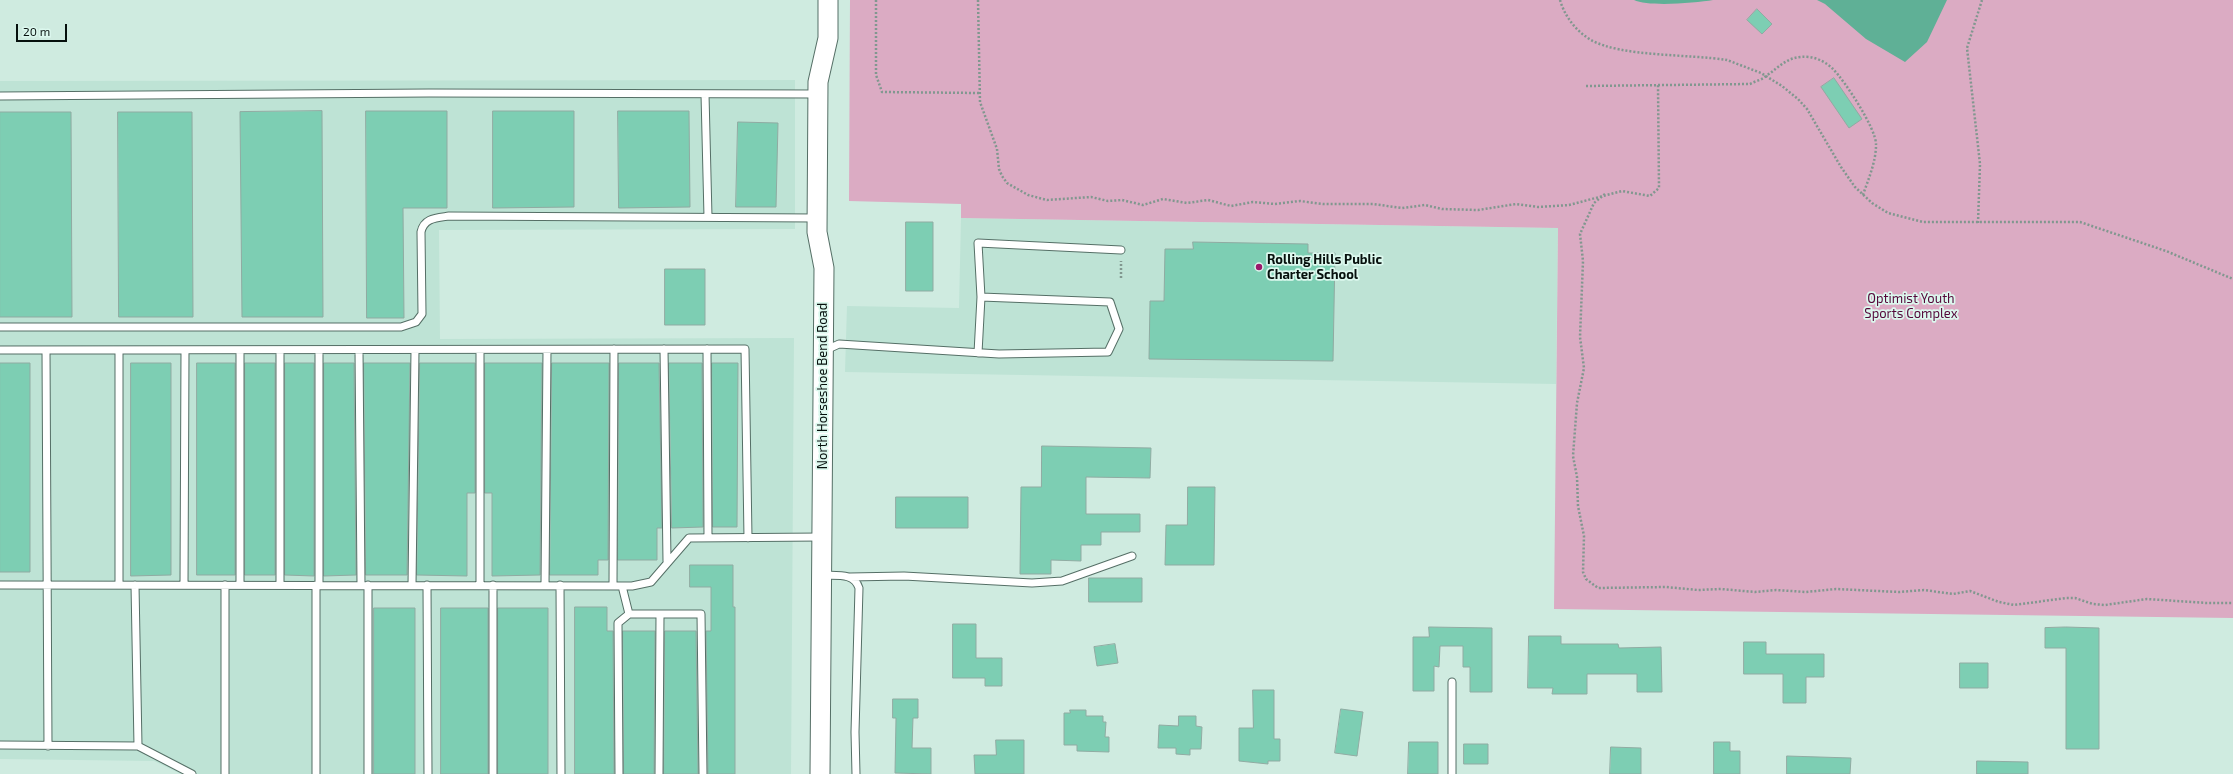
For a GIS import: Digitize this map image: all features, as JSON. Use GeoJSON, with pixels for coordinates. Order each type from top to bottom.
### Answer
{"type":"FeatureCollection","features":[{"type":"Feature","properties":{"kind":"street","name":"North Horseshoe Bend Road"},"geometry":{"type":"LineString","coordinates":[[820,774],[824,268],[817,232],[818,82],[828,38],[828,0]]}},
{"type":"Feature","properties":{"kind":"lane"},"geometry":{"type":"LineString","coordinates":[[0,96],[428,93],[819,94]]}},
{"type":"Feature","properties":{"kind":"lane"},"geometry":{"type":"LineString","coordinates":[[705,94],[708,217]]}},
{"type":"Feature","properties":{"kind":"lane"},"geometry":{"type":"LineString","coordinates":[[0,327],[401,327],[416,322],[422,314],[421,232],[423,225],[431,219],[449,216],[817,218]]}},
{"type":"Feature","properties":{"kind":"lane"},"geometry":{"type":"LineString","coordinates":[[978,353],[981,297],[978,244],[1121,250]]}},
{"type":"Feature","properties":{"kind":"lane"},"geometry":{"type":"LineString","coordinates":[[824,351],[839,344],[978,353],[1108,352],[1118,329],[1110,302],[981,297]]}},
{"type":"Feature","properties":{"kind":"lane"},"geometry":{"type":"LineString","coordinates":[[613,585],[614,349]]}},
{"type":"Feature","properties":{"kind":"lane"},"geometry":{"type":"LineString","coordinates":[[664,349],[667,561]]}},
{"type":"Feature","properties":{"kind":"lane"},"geometry":{"type":"LineString","coordinates":[[707,349],[708,537]]}},
{"type":"Feature","properties":{"kind":"lane"},"geometry":{"type":"LineString","coordinates":[[0,350],[745,349],[748,538]]}},
{"type":"Feature","properties":{"kind":"lane"},"geometry":{"type":"LineString","coordinates":[[46,350],[48,746]]}},
{"type":"Feature","properties":{"kind":"lane"},"geometry":{"type":"LineString","coordinates":[[119,350],[120,584]]}},
{"type":"Feature","properties":{"kind":"lane"},"geometry":{"type":"LineString","coordinates":[[184,585],[185,350]]}},
{"type":"Feature","properties":{"kind":"lane"},"geometry":{"type":"LineString","coordinates":[[240,350],[240,585]]}},
{"type":"Feature","properties":{"kind":"lane"},"geometry":{"type":"LineString","coordinates":[[280,350],[280,585]]}},
{"type":"Feature","properties":{"kind":"lane"},"geometry":{"type":"LineString","coordinates":[[316,774],[319,350]]}},
{"type":"Feature","properties":{"kind":"lane"},"geometry":{"type":"LineString","coordinates":[[359,350],[368,774]]}},
{"type":"Feature","properties":{"kind":"lane"},"geometry":{"type":"LineString","coordinates":[[412,585],[415,350]]}},
{"type":"Feature","properties":{"kind":"lane"},"geometry":{"type":"LineString","coordinates":[[480,350],[480,585]]}},
{"type":"Feature","properties":{"kind":"lane"},"geometry":{"type":"LineString","coordinates":[[545,585],[547,350]]}},
{"type":"Feature","properties":{"kind":"lane"},"geometry":{"type":"LineString","coordinates":[[0,584],[622,586],[651,582],[667,561],[689,538],[822,537]]}},
{"type":"Feature","properties":{"kind":"lane"},"geometry":{"type":"LineString","coordinates":[[822,575],[904,576],[1032,582],[1062,581],[1132,556]]}},
{"type":"Feature","properties":{"kind":"lane"},"geometry":{"type":"LineString","coordinates":[[850,576],[857,581],[859,588],[855,732],[856,774]]}},
{"type":"Feature","properties":{"kind":"lane"},"geometry":{"type":"LineString","coordinates":[[135,584],[138,746]]}},
{"type":"Feature","properties":{"kind":"lane"},"geometry":{"type":"LineString","coordinates":[[225,585],[225,774]]}},
{"type":"Feature","properties":{"kind":"lane"},"geometry":{"type":"LineString","coordinates":[[428,585],[428,774]]}},
{"type":"Feature","properties":{"kind":"lane"},"geometry":{"type":"LineString","coordinates":[[493,585],[493,774]]}},
{"type":"Feature","properties":{"kind":"lane"},"geometry":{"type":"LineString","coordinates":[[560,585],[560,774]]}},
{"type":"Feature","properties":{"kind":"lane"},"geometry":{"type":"LineString","coordinates":[[622,586],[629,614]]}},
{"type":"Feature","properties":{"kind":"lane"},"geometry":{"type":"LineString","coordinates":[[619,774],[618,623],[629,614],[701,614],[703,774]]}},
{"type":"Feature","properties":{"kind":"lane"},"geometry":{"type":"LineString","coordinates":[[659,774],[660,615]]}},
{"type":"Feature","properties":{"kind":"lane"},"geometry":{"type":"LineString","coordinates":[[1452,682],[1452,774]]}},
{"type":"Feature","properties":{"kind":"lane"},"geometry":{"type":"LineString","coordinates":[[0,745],[138,746],[192,774]]}},
{"type":"Feature","properties":{"kind":"path"},"geometry":{"type":"LineString","coordinates":[[876,0],[876,75],[882,92],[979,93]]}},
{"type":"Feature","properties":{"kind":"path"},"geometry":{"type":"LineString","coordinates":[[978,0],[979,93],[983,113],[997,150],[999,170],[1007,183],[1020,192],[1047,200],[1091,197],[1108,201],[1122,200],[1143,205],[1163,199],[1187,203],[1208,200],[1232,206],[1253,202],[1275,204],[1300,201],[1323,204],[1374,204],[1402,208],[1425,206],[1442,209],[1478,210],[1516,204],[1538,207],[1569,205],[1605,194],[1622,192],[1650,196],[1659,188],[1658,85]]}},
{"type":"Feature","properties":{"kind":"path"},"geometry":{"type":"LineString","coordinates":[[1560,0],[1569,20],[1592,40],[1618,48],[1727,60],[1744,65],[1782,86],[1807,109],[1841,168],[1863,195],[1872,204],[1883,210],[1908,220],[1923,222],[2080,222],[2166,251],[2233,279]]}},
{"type":"Feature","properties":{"kind":"path"},"geometry":{"type":"LineString","coordinates":[[1978,223],[1978,139],[1968,72],[1967,48],[1982,0]]}},
{"type":"Feature","properties":{"kind":"path"},"geometry":{"type":"LineString","coordinates":[[1586,86],[1750,84],[1766,76],[1784,62],[1797,58],[1810,57],[1824,61],[1834,69],[1870,124],[1875,136],[1876,146],[1863,195]]}},
{"type":"Feature","properties":{"kind":"path"},"geometry":{"type":"LineString","coordinates":[[1605,194],[1594,203],[1580,234],[1583,261],[1580,337],[1584,368],[1577,403],[1574,456],[1578,506],[1584,536],[1583,572],[1586,579],[1598,588],[1666,587],[1698,590],[1776,590],[1806,592],[1836,589],[1899,592],[1924,590],[1953,594],[1970,591],[1999,602],[2014,605],[2066,598],[2075,598],[2093,604],[2105,605],[2147,599],[2207,603],[2233,603]]}},
{"type":"Feature","properties":{"kind":"path"},"geometry":{"type":"LineString","coordinates":[[1121,250],[1121,278]]}},
{"type":"Feature","properties":{"kind":"shaded area"},"geometry":{"type":"Polygon","coordinates":[[[1634,0],[1713,0],[1661,4],[1634,0]]]}},
{"type":"Feature","properties":{"kind":"shaded area"},"geometry":{"type":"Polygon","coordinates":[[[1817,0],[1947,0],[1927,42],[1905,62],[1866,39],[1825,4],[1817,0]]]}},
{"type":"Feature","properties":{"kind":"shaded area"},"geometry":{"type":"Polygon","coordinates":[[[795,80],[795,229],[439,230],[440,339],[794,338],[791,774],[181,774],[154,761],[0,759],[0,81],[795,80]]]}},
{"type":"Feature","properties":{"kind":"shaded area","name":"Rolling Hills Public Charter School"},"geometry":{"type":"Polygon","coordinates":[[[961,218],[1558,228],[1556,384],[845,372],[847,306],[959,308],[961,218]]]}},
{"type":"Feature","properties":{"kind":"green space","name":"Optimist Youth Sports Complex"},"geometry":{"type":"Polygon","coordinates":[[[850,0],[2233,0],[2233,618],[1554,609],[1558,228],[961,218],[961,204],[849,201],[850,0]]]}},
{"type":"Feature","properties":{"kind":"building"},"geometry":{"type":"Polygon","coordinates":[[[1757,9],[1772,24],[1762,34],[1747,20],[1757,9]]]}},
{"type":"Feature","properties":{"kind":"building"},"geometry":{"type":"Polygon","coordinates":[[[1834,78],[1862,119],[1849,128],[1821,87],[1834,78]]]}},
{"type":"Feature","properties":{"kind":"building"},"geometry":{"type":"Polygon","coordinates":[[[322,111],[323,317],[242,317],[240,112],[322,111]]]}},
{"type":"Feature","properties":{"kind":"building"},"geometry":{"type":"Polygon","coordinates":[[[366,111],[447,111],[447,208],[403,208],[404,318],[367,318],[366,111]]]}},
{"type":"Feature","properties":{"kind":"building"},"geometry":{"type":"Polygon","coordinates":[[[493,111],[574,111],[574,207],[493,208],[493,111]]]}},
{"type":"Feature","properties":{"kind":"building"},"geometry":{"type":"Polygon","coordinates":[[[618,111],[689,111],[690,207],[619,208],[618,111]]]}},
{"type":"Feature","properties":{"kind":"building"},"geometry":{"type":"Polygon","coordinates":[[[0,112],[71,112],[72,317],[0,317],[0,112]]]}},
{"type":"Feature","properties":{"kind":"building"},"geometry":{"type":"Polygon","coordinates":[[[118,112],[192,112],[193,317],[119,317],[118,112]]]}},
{"type":"Feature","properties":{"kind":"building"},"geometry":{"type":"Polygon","coordinates":[[[738,122],[778,123],[776,207],[736,207],[738,122]]]}},
{"type":"Feature","properties":{"kind":"building"},"geometry":{"type":"Polygon","coordinates":[[[906,222],[933,222],[933,291],[906,291],[906,222]]]}},
{"type":"Feature","properties":{"kind":"building"},"geometry":{"type":"Polygon","coordinates":[[[1193,242],[1308,244],[1308,253],[1335,253],[1333,361],[1149,359],[1150,301],[1164,301],[1165,249],[1193,249],[1193,242]]]}},
{"type":"Feature","properties":{"kind":"building"},"geometry":{"type":"Polygon","coordinates":[[[665,269],[705,269],[705,325],[665,325],[665,269]]]}},
{"type":"Feature","properties":{"kind":"building"},"geometry":{"type":"Polygon","coordinates":[[[0,363],[30,363],[30,572],[0,572],[0,363]]]}},
{"type":"Feature","properties":{"kind":"building"},"geometry":{"type":"Polygon","coordinates":[[[131,363],[171,363],[171,575],[131,576],[131,363]]]}},
{"type":"Feature","properties":{"kind":"building"},"geometry":{"type":"Polygon","coordinates":[[[197,363],[235,363],[235,575],[197,575],[197,363]]]}},
{"type":"Feature","properties":{"kind":"building"},"geometry":{"type":"Polygon","coordinates":[[[245,363],[275,363],[275,575],[245,575],[245,363]]]}},
{"type":"Feature","properties":{"kind":"building"},"geometry":{"type":"Polygon","coordinates":[[[285,363],[314,363],[314,576],[285,575],[285,363]]]}},
{"type":"Feature","properties":{"kind":"building"},"geometry":{"type":"Polygon","coordinates":[[[324,363],[354,363],[356,575],[324,576],[324,363]]]}},
{"type":"Feature","properties":{"kind":"building"},"geometry":{"type":"Polygon","coordinates":[[[364,363],[410,363],[407,575],[366,575],[364,363]]]}},
{"type":"Feature","properties":{"kind":"building"},"geometry":{"type":"Polygon","coordinates":[[[420,363],[475,363],[475,493],[467,493],[467,576],[417,575],[420,363]]]}},
{"type":"Feature","properties":{"kind":"building"},"geometry":{"type":"Polygon","coordinates":[[[485,363],[542,363],[540,575],[492,576],[492,493],[485,493],[485,363]]]}},
{"type":"Feature","properties":{"kind":"building"},"geometry":{"type":"Polygon","coordinates":[[[552,363],[609,363],[608,560],[598,560],[598,575],[550,575],[552,363]]]}},
{"type":"Feature","properties":{"kind":"building"},"geometry":{"type":"Polygon","coordinates":[[[619,363],[659,363],[662,528],[657,528],[657,560],[618,560],[619,363]]]}},
{"type":"Feature","properties":{"kind":"building"},"geometry":{"type":"Polygon","coordinates":[[[669,363],[702,363],[703,527],[672,528],[669,363]]]}},
{"type":"Feature","properties":{"kind":"building"},"geometry":{"type":"Polygon","coordinates":[[[712,363],[738,363],[737,527],[713,527],[712,363]]]}},
{"type":"Feature","properties":{"kind":"building"},"geometry":{"type":"Polygon","coordinates":[[[1042,446],[1151,448],[1150,478],[1086,477],[1086,514],[1140,514],[1140,532],[1101,532],[1101,545],[1081,545],[1081,561],[1051,560],[1051,574],[1020,574],[1021,487],[1041,487],[1042,446]]]}},
{"type":"Feature","properties":{"kind":"building"},"geometry":{"type":"Polygon","coordinates":[[[1188,487],[1215,487],[1214,565],[1165,565],[1166,525],[1187,525],[1188,487]]]}},
{"type":"Feature","properties":{"kind":"building"},"geometry":{"type":"Polygon","coordinates":[[[896,497],[968,497],[968,528],[896,528],[896,497]]]}},
{"type":"Feature","properties":{"kind":"building"},"geometry":{"type":"Polygon","coordinates":[[[690,565],[733,565],[733,607],[735,607],[735,774],[708,774],[706,631],[711,631],[711,587],[690,587],[690,565]]]}},
{"type":"Feature","properties":{"kind":"building"},"geometry":{"type":"Polygon","coordinates":[[[1089,578],[1142,578],[1142,602],[1089,602],[1089,578]]]}},
{"type":"Feature","properties":{"kind":"building"},"geometry":{"type":"Polygon","coordinates":[[[575,607],[607,607],[607,631],[613,631],[614,774],[575,774],[575,607]]]}},
{"type":"Feature","properties":{"kind":"building"},"geometry":{"type":"Polygon","coordinates":[[[374,608],[415,608],[415,774],[374,774],[374,608]]]}},
{"type":"Feature","properties":{"kind":"building"},"geometry":{"type":"Polygon","coordinates":[[[441,608],[488,608],[488,774],[441,774],[441,608]]]}},
{"type":"Feature","properties":{"kind":"building"},"geometry":{"type":"Polygon","coordinates":[[[498,608],[548,608],[548,774],[498,774],[498,608]]]}},
{"type":"Feature","properties":{"kind":"building"},"geometry":{"type":"Polygon","coordinates":[[[953,624],[976,624],[976,658],[1002,658],[1002,686],[985,686],[985,678],[953,678],[953,624]]]}},
{"type":"Feature","properties":{"kind":"building"},"geometry":{"type":"Polygon","coordinates":[[[1429,627],[1492,628],[1492,692],[1470,692],[1470,667],[1463,667],[1463,646],[1440,646],[1439,667],[1434,666],[1434,691],[1413,691],[1413,637],[1429,637],[1429,627]]]}},
{"type":"Feature","properties":{"kind":"building"},"geometry":{"type":"Polygon","coordinates":[[[2045,628],[2099,628],[2099,749],[2066,749],[2066,648],[2045,648],[2045,628]]]}},
{"type":"Feature","properties":{"kind":"building"},"geometry":{"type":"Polygon","coordinates":[[[623,631],[655,631],[654,774],[624,774],[623,631]]]}},
{"type":"Feature","properties":{"kind":"building"},"geometry":{"type":"Polygon","coordinates":[[[665,631],[696,631],[698,774],[664,774],[665,631]]]}},
{"type":"Feature","properties":{"kind":"building"},"geometry":{"type":"Polygon","coordinates":[[[1529,636],[1561,636],[1561,644],[1618,644],[1619,648],[1661,647],[1662,692],[1637,692],[1637,674],[1587,674],[1587,694],[1552,694],[1553,688],[1528,688],[1529,636]]]}},
{"type":"Feature","properties":{"kind":"building"},"geometry":{"type":"Polygon","coordinates":[[[1744,642],[1766,642],[1766,654],[1824,654],[1824,677],[1806,677],[1806,703],[1783,703],[1783,674],[1744,674],[1744,642]]]}},
{"type":"Feature","properties":{"kind":"building"},"geometry":{"type":"Polygon","coordinates":[[[1115,644],[1118,663],[1097,666],[1094,647],[1115,644]]]}},
{"type":"Feature","properties":{"kind":"building"},"geometry":{"type":"Polygon","coordinates":[[[1960,663],[1988,663],[1988,688],[1960,688],[1960,663]]]}},
{"type":"Feature","properties":{"kind":"building"},"geometry":{"type":"Polygon","coordinates":[[[1253,690],[1274,690],[1274,739],[1280,739],[1280,761],[1268,761],[1268,764],[1239,761],[1239,728],[1253,728],[1253,690]]]}},
{"type":"Feature","properties":{"kind":"building"},"geometry":{"type":"Polygon","coordinates":[[[893,699],[918,699],[918,718],[913,718],[912,748],[931,748],[931,774],[895,773],[896,718],[893,718],[893,699]]]}},
{"type":"Feature","properties":{"kind":"building"},"geometry":{"type":"Polygon","coordinates":[[[1341,709],[1363,712],[1357,756],[1335,753],[1341,709]]]}},
{"type":"Feature","properties":{"kind":"building"},"geometry":{"type":"Polygon","coordinates":[[[1070,710],[1086,710],[1086,716],[1103,716],[1103,722],[1106,722],[1105,737],[1109,737],[1109,752],[1077,751],[1077,745],[1064,745],[1064,713],[1070,713],[1070,710]]]}},
{"type":"Feature","properties":{"kind":"building"},"geometry":{"type":"Polygon","coordinates":[[[1179,716],[1196,716],[1196,726],[1202,727],[1201,749],[1190,749],[1190,755],[1176,754],[1176,748],[1158,748],[1159,725],[1178,726],[1179,716]]]}},
{"type":"Feature","properties":{"kind":"building"},"geometry":{"type":"Polygon","coordinates":[[[996,740],[1024,740],[1024,774],[975,774],[974,755],[996,755],[996,740]]]}},
{"type":"Feature","properties":{"kind":"building"},"geometry":{"type":"Polygon","coordinates":[[[1409,742],[1438,742],[1438,774],[1408,774],[1409,742]]]}},
{"type":"Feature","properties":{"kind":"building"},"geometry":{"type":"Polygon","coordinates":[[[1714,742],[1730,742],[1730,751],[1740,751],[1740,774],[1714,774],[1714,742]]]}},
{"type":"Feature","properties":{"kind":"building"},"geometry":{"type":"Polygon","coordinates":[[[1464,744],[1488,744],[1488,764],[1464,764],[1464,744]]]}},
{"type":"Feature","properties":{"kind":"building"},"geometry":{"type":"Polygon","coordinates":[[[1611,747],[1641,748],[1641,774],[1610,774],[1611,747]]]}},
{"type":"Feature","properties":{"kind":"building"},"geometry":{"type":"Polygon","coordinates":[[[1787,756],[1851,758],[1850,774],[1787,774],[1787,756]]]}},
{"type":"Feature","properties":{"kind":"building"},"geometry":{"type":"Polygon","coordinates":[[[1977,761],[2028,762],[2028,774],[1977,774],[1977,761]]]}},
{"type":"Feature","properties":{"kind":"place","name":"Rolling Hills Public Charter School"},"geometry":{"type":"Point","coordinates":[1259,267]}}]}
